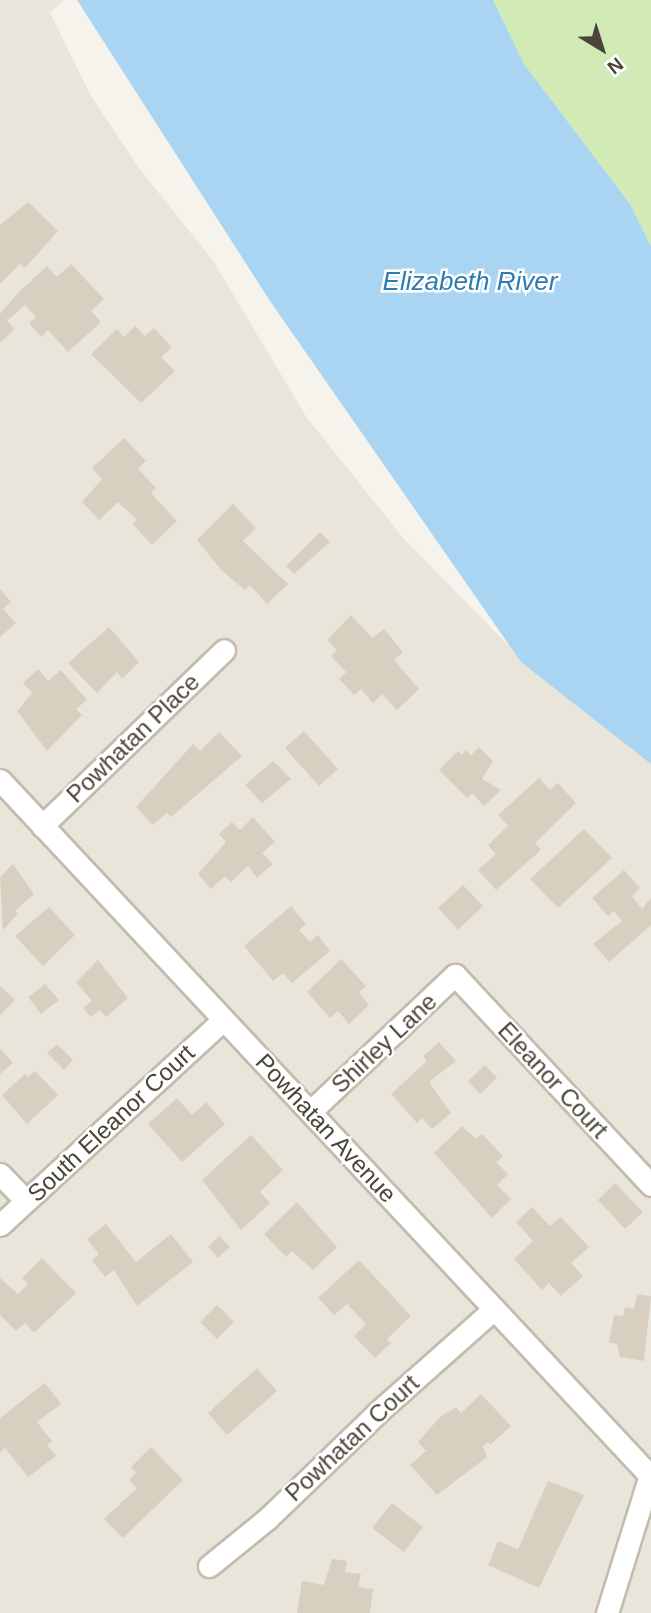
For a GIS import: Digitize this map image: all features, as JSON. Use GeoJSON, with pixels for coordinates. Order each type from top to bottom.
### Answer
{"type":"FeatureCollection","features":[{"type":"Feature","properties":{"kind":"street","name":"Powhatan Place"},"geometry":{"type":"LineString","coordinates":[[42,826],[224,650]]}},
{"type":"Feature","properties":{"kind":"street","name":"Powhatan Avenue"},"geometry":{"type":"LineString","coordinates":[[0,780],[222,1021],[312,1110],[651,1475]]}},
{"type":"Feature","properties":{"kind":"street","name":"Shirley Lane"},"geometry":{"type":"LineString","coordinates":[[312,1110],[455,975]]}},
{"type":"Feature","properties":{"kind":"street","name":"Eleanor Court"},"geometry":{"type":"LineString","coordinates":[[455,975],[651,1185]]}},
{"type":"Feature","properties":{"kind":"street","name":"South Eleanor Court"},"geometry":{"type":"LineString","coordinates":[[0,1225],[222,1021]]}},
{"type":"Feature","properties":{"kind":"street"},"geometry":{"type":"LineString","coordinates":[[0,1174],[26,1202]]}},
{"type":"Feature","properties":{"kind":"street","name":"Powhatan Court"},"geometry":{"type":"LineString","coordinates":[[209,1566],[267,1519],[378,1412],[494,1309]]}},
{"type":"Feature","properties":{"kind":"street"},"geometry":{"type":"LineString","coordinates":[[607,1613],[651,1475]]}},
{"type":"Feature","properties":{"kind":"shaded area"},"geometry":{"type":"Polygon","coordinates":[[[0,0],[64,0],[50,13],[91,96],[141,171],[213,261],[307,418],[405,540],[506,643],[651,738],[651,1613],[0,1613],[0,0]]]}},
{"type":"Feature","properties":{"kind":"green space"},"geometry":{"type":"Polygon","coordinates":[[[493,0],[651,0],[651,246],[630,204],[524,64],[493,0]]]}},
{"type":"Feature","properties":{"kind":"water","name":"Elizabeth River"},"geometry":{"type":"Polygon","coordinates":[[[77,0],[493,0],[524,64],[630,204],[651,246],[651,764],[521,662],[270,301],[77,0]]]}},
{"type":"Feature","properties":{"kind":"building"},"geometry":{"type":"Polygon","coordinates":[[[28,202],[58,231],[25,268],[20,264],[0,284],[0,225],[28,202]]]}},
{"type":"Feature","properties":{"kind":"building"},"geometry":{"type":"Polygon","coordinates":[[[71,264],[104,299],[91,311],[101,322],[68,352],[48,330],[41,337],[29,323],[36,317],[25,305],[7,321],[15,329],[0,343],[0,314],[19,292],[47,266],[57,277],[71,264]]]}},
{"type":"Feature","properties":{"kind":"building"},"geometry":{"type":"Polygon","coordinates":[[[135,326],[145,336],[154,328],[172,347],[161,357],[175,371],[141,403],[91,354],[117,329],[124,337],[135,326]]]}},
{"type":"Feature","properties":{"kind":"building"},"geometry":{"type":"Polygon","coordinates":[[[124,438],[146,461],[138,469],[156,488],[151,493],[177,521],[152,545],[132,523],[137,520],[118,502],[99,520],[82,502],[102,479],[92,468],[124,438]]]}},
{"type":"Feature","properties":{"kind":"building"},"geometry":{"type":"Polygon","coordinates":[[[233,504],[256,528],[243,541],[288,584],[267,604],[250,585],[245,590],[222,571],[197,540],[233,504]]]}},
{"type":"Feature","properties":{"kind":"building"},"geometry":{"type":"Polygon","coordinates":[[[320,532],[330,542],[294,574],[286,566],[320,532]]]}},
{"type":"Feature","properties":{"kind":"building"},"geometry":{"type":"Polygon","coordinates":[[[0,589],[11,602],[3,609],[16,623],[0,637],[0,589]]]}},
{"type":"Feature","properties":{"kind":"building"},"geometry":{"type":"Polygon","coordinates":[[[351,615],[372,638],[384,629],[403,652],[394,660],[419,689],[397,710],[382,694],[373,703],[361,689],[354,695],[339,679],[346,672],[331,656],[337,650],[327,640],[351,615]]]}},
{"type":"Feature","properties":{"kind":"building"},"geometry":{"type":"Polygon","coordinates":[[[109,627],[139,662],[122,679],[117,672],[97,693],[68,663],[109,627]]]}},
{"type":"Feature","properties":{"kind":"building"},"geometry":{"type":"Polygon","coordinates":[[[38,669],[48,681],[61,670],[87,700],[76,709],[82,715],[47,751],[17,711],[32,693],[23,683],[38,669]]]}},
{"type":"Feature","properties":{"kind":"building"},"geometry":{"type":"Polygon","coordinates":[[[304,731],[338,769],[319,786],[285,748],[304,731]]]}},
{"type":"Feature","properties":{"kind":"building"},"geometry":{"type":"Polygon","coordinates":[[[219,732],[242,756],[171,817],[167,813],[153,825],[136,807],[193,744],[200,751],[219,732]]]}},
{"type":"Feature","properties":{"kind":"building"},"geometry":{"type":"Polygon","coordinates":[[[479,747],[493,761],[482,779],[501,790],[484,806],[472,793],[467,798],[439,770],[458,751],[462,755],[466,750],[471,755],[479,747]]]}},
{"type":"Feature","properties":{"kind":"building"},"geometry":{"type":"Polygon","coordinates":[[[273,761],[291,779],[262,803],[245,785],[273,761]]]}},
{"type":"Feature","properties":{"kind":"building"},"geometry":{"type":"Polygon","coordinates":[[[539,778],[550,790],[558,783],[576,803],[535,843],[541,850],[496,890],[478,870],[496,854],[488,845],[508,826],[498,815],[539,778]]]}},
{"type":"Feature","properties":{"kind":"building"},"geometry":{"type":"Polygon","coordinates":[[[253,817],[275,842],[262,853],[273,864],[257,878],[248,866],[231,882],[225,876],[211,889],[198,874],[226,842],[219,834],[232,822],[240,830],[253,817]]]}},
{"type":"Feature","properties":{"kind":"building"},"geometry":{"type":"Polygon","coordinates":[[[584,829],[612,858],[558,908],[530,879],[584,829]]]}},
{"type":"Feature","properties":{"kind":"building"},"geometry":{"type":"Polygon","coordinates":[[[13,864],[34,894],[15,911],[18,914],[3,930],[0,877],[13,864]]]}},
{"type":"Feature","properties":{"kind":"building"},"geometry":{"type":"Polygon","coordinates":[[[624,870],[640,888],[632,896],[642,909],[651,898],[651,925],[609,962],[593,944],[622,921],[614,911],[608,916],[592,898],[624,870]]]}},
{"type":"Feature","properties":{"kind":"building"},"geometry":{"type":"Polygon","coordinates":[[[463,885],[483,906],[458,930],[438,908],[463,885]]]}},
{"type":"Feature","properties":{"kind":"building"},"geometry":{"type":"Polygon","coordinates":[[[291,906],[306,924],[299,930],[310,942],[318,935],[330,951],[292,983],[283,973],[273,981],[244,946],[291,906]]]}},
{"type":"Feature","properties":{"kind":"building"},"geometry":{"type":"Polygon","coordinates":[[[49,907],[75,935],[43,966],[15,936],[49,907]]]}},
{"type":"Feature","properties":{"kind":"building"},"geometry":{"type":"Polygon","coordinates":[[[341,959],[366,986],[359,992],[369,1005],[349,1024],[338,1011],[330,1018],[307,992],[341,959]]]}},
{"type":"Feature","properties":{"kind":"building"},"geometry":{"type":"Polygon","coordinates":[[[98,960],[128,998],[106,1017],[100,1010],[91,1017],[83,1008],[92,1001],[76,982],[98,960]]]}},
{"type":"Feature","properties":{"kind":"building"},"geometry":{"type":"Polygon","coordinates":[[[45,984],[59,1000],[41,1014],[28,997],[45,984]]]}},
{"type":"Feature","properties":{"kind":"building"},"geometry":{"type":"Polygon","coordinates":[[[0,986],[15,1000],[0,1015],[0,986]]]}},
{"type":"Feature","properties":{"kind":"building"},"geometry":{"type":"Polygon","coordinates":[[[439,1042],[456,1061],[429,1082],[451,1113],[432,1129],[422,1118],[417,1123],[391,1094],[427,1061],[423,1056],[439,1042]]]}},
{"type":"Feature","properties":{"kind":"building"},"geometry":{"type":"Polygon","coordinates":[[[57,1044],[73,1060],[64,1070],[47,1053],[57,1044]]]}},
{"type":"Feature","properties":{"kind":"building"},"geometry":{"type":"Polygon","coordinates":[[[0,1048],[13,1063],[0,1074],[0,1048]]]}},
{"type":"Feature","properties":{"kind":"building"},"geometry":{"type":"Polygon","coordinates":[[[485,1065],[497,1078],[480,1094],[468,1081],[485,1065]]]}},
{"type":"Feature","properties":{"kind":"building"},"geometry":{"type":"Polygon","coordinates":[[[35,1071],[58,1095],[27,1124],[2,1095],[25,1074],[28,1077],[35,1071]]]}},
{"type":"Feature","properties":{"kind":"building"},"geometry":{"type":"Polygon","coordinates":[[[177,1098],[192,1115],[206,1102],[225,1124],[182,1162],[148,1124],[177,1098]]]}},
{"type":"Feature","properties":{"kind":"building"},"geometry":{"type":"Polygon","coordinates":[[[462,1126],[476,1139],[482,1134],[503,1156],[496,1162],[508,1174],[497,1185],[511,1199],[492,1218],[434,1153],[462,1126]]]}},
{"type":"Feature","properties":{"kind":"building"},"geometry":{"type":"Polygon","coordinates":[[[251,1135],[283,1170],[260,1192],[270,1203],[241,1230],[202,1180],[251,1135]]]}},
{"type":"Feature","properties":{"kind":"building"},"geometry":{"type":"Polygon","coordinates":[[[615,1183],[643,1212],[625,1229],[598,1200],[615,1183]]]}},
{"type":"Feature","properties":{"kind":"building"},"geometry":{"type":"Polygon","coordinates":[[[297,1202],[337,1247],[313,1270],[292,1251],[286,1257],[264,1234],[297,1202]]]}},
{"type":"Feature","properties":{"kind":"building"},"geometry":{"type":"Polygon","coordinates":[[[532,1207],[550,1226],[561,1217],[589,1247],[571,1263],[583,1276],[561,1296],[549,1283],[542,1290],[514,1259],[533,1241],[516,1222],[532,1207]]]}},
{"type":"Feature","properties":{"kind":"building"},"geometry":{"type":"Polygon","coordinates":[[[106,1224],[136,1262],[171,1234],[193,1262],[137,1306],[114,1270],[105,1277],[92,1260],[99,1254],[87,1239],[106,1224]]]}},
{"type":"Feature","properties":{"kind":"building"},"geometry":{"type":"Polygon","coordinates":[[[219,1236],[230,1247],[218,1258],[208,1247],[219,1236]]]}},
{"type":"Feature","properties":{"kind":"building"},"geometry":{"type":"Polygon","coordinates":[[[42,1258],[76,1293],[34,1333],[25,1323],[16,1331],[0,1315],[0,1278],[18,1294],[28,1284],[22,1278],[42,1258]]]}},
{"type":"Feature","properties":{"kind":"building"},"geometry":{"type":"Polygon","coordinates":[[[359,1260],[411,1316],[387,1339],[391,1343],[375,1358],[354,1336],[366,1324],[347,1304],[334,1315],[318,1298],[359,1260]]]}},
{"type":"Feature","properties":{"kind":"building"},"geometry":{"type":"Polygon","coordinates":[[[637,1294],[651,1296],[644,1361],[620,1357],[617,1344],[609,1342],[614,1315],[623,1316],[625,1307],[634,1309],[637,1294]]]}},
{"type":"Feature","properties":{"kind":"building"},"geometry":{"type":"Polygon","coordinates":[[[217,1305],[234,1322],[217,1339],[200,1322],[217,1305]]]}},
{"type":"Feature","properties":{"kind":"building"},"geometry":{"type":"Polygon","coordinates":[[[257,1368],[277,1391],[227,1435],[208,1413],[257,1368]]]}},
{"type":"Feature","properties":{"kind":"building"},"geometry":{"type":"Polygon","coordinates":[[[45,1383],[61,1404],[37,1422],[52,1441],[47,1445],[56,1456],[28,1477],[5,1448],[0,1452],[0,1418],[45,1383]]]}},
{"type":"Feature","properties":{"kind":"building"},"geometry":{"type":"Polygon","coordinates":[[[481,1394],[511,1426],[490,1445],[488,1442],[483,1446],[487,1457],[437,1495],[410,1465],[426,1451],[418,1442],[440,1417],[456,1407],[461,1413],[481,1394]]]}},
{"type":"Feature","properties":{"kind":"building"},"geometry":{"type":"Polygon","coordinates":[[[151,1447],[183,1480],[123,1538],[104,1519],[137,1488],[129,1480],[136,1473],[131,1467],[151,1447]]]}},
{"type":"Feature","properties":{"kind":"building"},"geometry":{"type":"Polygon","coordinates":[[[548,1481],[584,1495],[539,1588],[488,1565],[498,1541],[518,1549],[548,1481]]]}},
{"type":"Feature","properties":{"kind":"building"},"geometry":{"type":"Polygon","coordinates":[[[392,1503],[423,1527],[404,1552],[372,1528],[392,1503]]]}},
{"type":"Feature","properties":{"kind":"building"},"geometry":{"type":"Polygon","coordinates":[[[332,1559],[347,1561],[345,1572],[361,1574],[358,1587],[373,1589],[370,1613],[297,1613],[302,1581],[324,1585],[332,1559]]]}}]}
